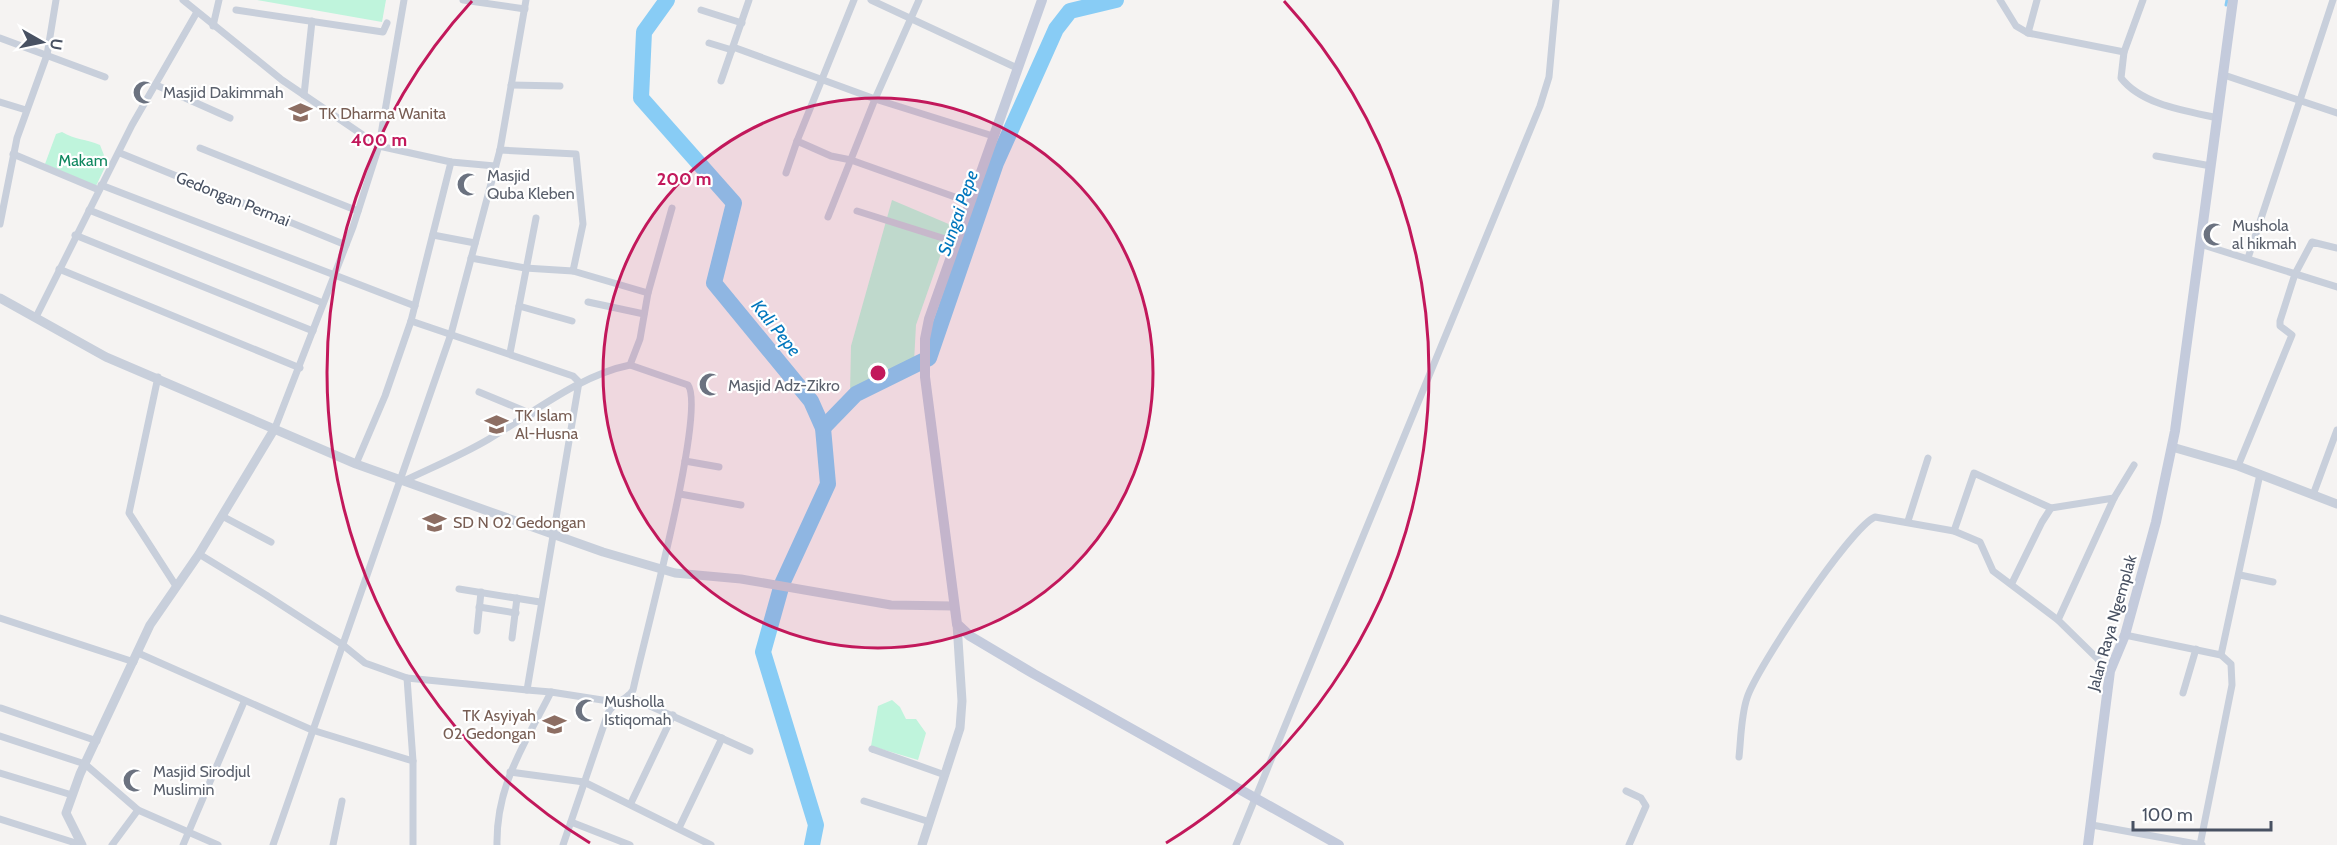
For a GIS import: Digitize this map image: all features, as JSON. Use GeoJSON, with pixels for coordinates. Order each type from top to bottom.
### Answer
{"type":"FeatureCollection","features":[{"type":"Feature","properties":{"kind":"main road"},"geometry":{"type":"LineString","coordinates":[[1042,0],[969,201],[927,327],[925,377],[957,624],[970,636],[1034,674],[1338,845]]}},
{"type":"Feature","properties":{"kind":"main road","name":"Jalan Raya Ngemplak"},"geometry":{"type":"LineString","coordinates":[[2088,845],[2110,671],[2125,634],[2156,522],[2172,447],[2234,0]]}},
{"type":"Feature","properties":{"kind":"street"},"geometry":{"type":"LineString","coordinates":[[0,224],[13,154],[46,55],[56,0]]}},
{"type":"Feature","properties":{"kind":"street"},"geometry":{"type":"LineString","coordinates":[[183,0],[213,26],[304,95],[379,146],[451,162],[495,166]]}},
{"type":"Feature","properties":{"kind":"street"},"geometry":{"type":"LineString","coordinates":[[213,26],[219,0]]}},
{"type":"Feature","properties":{"kind":"street"},"geometry":{"type":"LineString","coordinates":[[82,845],[67,817],[66,808],[85,764],[150,625],[200,554],[275,428],[300,368],[322,303],[346,245],[379,146],[404,0]]}},
{"type":"Feature","properties":{"kind":"street"},"geometry":{"type":"LineString","coordinates":[[463,0],[525,9]]}},
{"type":"Feature","properties":{"kind":"street"},"geometry":{"type":"LineString","coordinates":[[273,845],[403,479],[451,334],[500,150],[526,0]]}},
{"type":"Feature","properties":{"kind":"street"},"geometry":{"type":"LineString","coordinates":[[721,81],[749,0]]}},
{"type":"Feature","properties":{"kind":"street"},"geometry":{"type":"LineString","coordinates":[[786,173],[820,78],[854,0]]}},
{"type":"Feature","properties":{"kind":"street"},"geometry":{"type":"LineString","coordinates":[[872,0],[1017,68]]}},
{"type":"Feature","properties":{"kind":"street"},"geometry":{"type":"LineString","coordinates":[[828,217],[875,99],[919,0]]}},
{"type":"Feature","properties":{"kind":"street"},"geometry":{"type":"LineString","coordinates":[[1236,845],[1540,106],[1549,77],[1556,0]]}},
{"type":"Feature","properties":{"kind":"street"},"geometry":{"type":"LineString","coordinates":[[2000,0],[2016,26],[2028,33],[2124,52]]}},
{"type":"Feature","properties":{"kind":"street"},"geometry":{"type":"LineString","coordinates":[[2028,33],[2037,0]]}},
{"type":"Feature","properties":{"kind":"street"},"geometry":{"type":"LineString","coordinates":[[2143,0],[2124,52],[2121,78],[2128,86],[2171,107],[2218,118]]}},
{"type":"Feature","properties":{"kind":"street"},"geometry":{"type":"LineString","coordinates":[[2248,258],[2333,0]]}},
{"type":"Feature","properties":{"kind":"street"},"geometry":{"type":"LineString","coordinates":[[236,10],[383,33],[387,23]]}},
{"type":"Feature","properties":{"kind":"street"},"geometry":{"type":"LineString","coordinates":[[701,10],[742,23]]}},
{"type":"Feature","properties":{"kind":"street"},"geometry":{"type":"LineString","coordinates":[[36,317],[75,235],[197,12]]}},
{"type":"Feature","properties":{"kind":"street"},"geometry":{"type":"LineString","coordinates":[[304,95],[312,21]]}},
{"type":"Feature","properties":{"kind":"street"},"geometry":{"type":"LineString","coordinates":[[0,38],[105,77]]}},
{"type":"Feature","properties":{"kind":"street"},"geometry":{"type":"LineString","coordinates":[[708,43],[993,136]]}},
{"type":"Feature","properties":{"kind":"street"},"geometry":{"type":"LineString","coordinates":[[2224,75],[2337,113]]}},
{"type":"Feature","properties":{"kind":"street"},"geometry":{"type":"LineString","coordinates":[[156,85],[230,118]]}},
{"type":"Feature","properties":{"kind":"street"},"geometry":{"type":"LineString","coordinates":[[511,85],[560,86]]}},
{"type":"Feature","properties":{"kind":"street"},"geometry":{"type":"LineString","coordinates":[[0,102],[26,111]]}},
{"type":"Feature","properties":{"kind":"street"},"geometry":{"type":"LineString","coordinates":[[797,141],[831,156],[850,160],[969,201]]}},
{"type":"Feature","properties":{"kind":"street"},"geometry":{"type":"LineString","coordinates":[[200,148],[358,211]]}},
{"type":"Feature","properties":{"kind":"street"},"geometry":{"type":"LineString","coordinates":[[500,150],[576,154],[583,224],[573,271]]}},
{"type":"Feature","properties":{"kind":"street","name":"Gedongan Permai"},"geometry":{"type":"LineString","coordinates":[[120,153],[346,245]]}},
{"type":"Feature","properties":{"kind":"street"},"geometry":{"type":"LineString","coordinates":[[13,154],[414,306]]}},
{"type":"Feature","properties":{"kind":"street"},"geometry":{"type":"LineString","coordinates":[[2156,156],[2211,166]]}},
{"type":"Feature","properties":{"kind":"street"},"geometry":{"type":"LineString","coordinates":[[356,464],[385,396],[411,321],[451,162]]}},
{"type":"Feature","properties":{"kind":"street"},"geometry":{"type":"LineString","coordinates":[[630,365],[640,339],[648,293],[672,208]]}},
{"type":"Feature","properties":{"kind":"street"},"geometry":{"type":"LineString","coordinates":[[89,210],[322,303]]}},
{"type":"Feature","properties":{"kind":"street"},"geometry":{"type":"LineString","coordinates":[[857,211],[955,242]]}},
{"type":"Feature","properties":{"kind":"street"},"geometry":{"type":"LineString","coordinates":[[510,353],[536,218]]}},
{"type":"Feature","properties":{"kind":"street"},"geometry":{"type":"LineString","coordinates":[[75,235],[313,331]]}},
{"type":"Feature","properties":{"kind":"street"},"geometry":{"type":"LineString","coordinates":[[433,235],[475,243]]}},
{"type":"Feature","properties":{"kind":"street"},"geometry":{"type":"LineString","coordinates":[[2238,466],[2292,334],[2279,323],[2295,274],[2312,242],[2337,248]]}},
{"type":"Feature","properties":{"kind":"street"},"geometry":{"type":"LineString","coordinates":[[2200,244],[2337,287]]}},
{"type":"Feature","properties":{"kind":"street"},"geometry":{"type":"LineString","coordinates":[[471,258],[525,268],[573,271],[648,293]]}},
{"type":"Feature","properties":{"kind":"street"},"geometry":{"type":"LineString","coordinates":[[59,270],[300,368]]}},
{"type":"Feature","properties":{"kind":"street"},"geometry":{"type":"LineString","coordinates":[[0,298],[106,357],[158,377],[356,464],[661,570],[755,581],[891,605],[953,606]]}},
{"type":"Feature","properties":{"kind":"street"},"geometry":{"type":"LineString","coordinates":[[588,302],[644,314]]}},
{"type":"Feature","properties":{"kind":"street"},"geometry":{"type":"LineString","coordinates":[[519,306],[572,321]]}},
{"type":"Feature","properties":{"kind":"street"},"geometry":{"type":"LineString","coordinates":[[411,321],[510,353],[573,376],[579,382]]}},
{"type":"Feature","properties":{"kind":"street"},"geometry":{"type":"LineString","coordinates":[[403,479],[476,447],[532,414],[579,382],[604,370],[630,365],[690,388],[690,432],[680,494],[633,690],[628,696],[615,702],[608,713],[564,845]]}},
{"type":"Feature","properties":{"kind":"street"},"geometry":{"type":"LineString","coordinates":[[158,377],[129,513],[176,586]]}},
{"type":"Feature","properties":{"kind":"street"},"geometry":{"type":"LineString","coordinates":[[527,690],[540,602],[579,382]]}},
{"type":"Feature","properties":{"kind":"street"},"geometry":{"type":"LineString","coordinates":[[478,392],[532,414]]}},
{"type":"Feature","properties":{"kind":"street"},"geometry":{"type":"LineString","coordinates":[[2313,495],[2337,430]]}},
{"type":"Feature","properties":{"kind":"street"},"geometry":{"type":"LineString","coordinates":[[2172,447],[2238,466],[2337,504]]}},
{"type":"Feature","properties":{"kind":"street"},"geometry":{"type":"LineString","coordinates":[[1908,521],[1928,458]]}},
{"type":"Feature","properties":{"kind":"street"},"geometry":{"type":"LineString","coordinates":[[685,461],[719,467]]}},
{"type":"Feature","properties":{"kind":"street"},"geometry":{"type":"LineString","coordinates":[[2058,620],[2114,498],[2134,465]]}},
{"type":"Feature","properties":{"kind":"street"},"geometry":{"type":"LineString","coordinates":[[1954,531],[1974,473],[2051,508],[2114,498]]}},
{"type":"Feature","properties":{"kind":"street"},"geometry":{"type":"LineString","coordinates":[[2221,655],[2260,474]]}},
{"type":"Feature","properties":{"kind":"street"},"geometry":{"type":"LineString","coordinates":[[680,494],[741,505]]}},
{"type":"Feature","properties":{"kind":"street"},"geometry":{"type":"LineString","coordinates":[[2012,583],[2051,508]]}},
{"type":"Feature","properties":{"kind":"street"},"geometry":{"type":"LineString","coordinates":[[222,516],[271,542]]}},
{"type":"Feature","properties":{"kind":"street"},"geometry":{"type":"LineString","coordinates":[[1739,758],[1748,695],[1776,645],[1849,542],[1869,519],[1875,517],[1908,521],[1954,531],[1980,542],[1993,571],[2012,583],[2058,620],[2110,671]]}},
{"type":"Feature","properties":{"kind":"street"},"geometry":{"type":"LineString","coordinates":[[200,554],[343,645],[365,663],[407,678],[551,692],[615,702]]}},
{"type":"Feature","properties":{"kind":"street"},"geometry":{"type":"LineString","coordinates":[[2240,575],[2273,582]]}},
{"type":"Feature","properties":{"kind":"street"},"geometry":{"type":"LineString","coordinates":[[459,589],[540,602]]}},
{"type":"Feature","properties":{"kind":"street"},"geometry":{"type":"LineString","coordinates":[[477,631],[481,592]]}},
{"type":"Feature","properties":{"kind":"street"},"geometry":{"type":"LineString","coordinates":[[512,638],[517,598]]}},
{"type":"Feature","properties":{"kind":"street"},"geometry":{"type":"LineString","coordinates":[[479,607],[516,613]]}},
{"type":"Feature","properties":{"kind":"street"},"geometry":{"type":"LineString","coordinates":[[0,618],[136,658],[312,730],[413,761]]}},
{"type":"Feature","properties":{"kind":"street"},"geometry":{"type":"LineString","coordinates":[[922,845],[962,718],[957,624]]}},
{"type":"Feature","properties":{"kind":"street"},"geometry":{"type":"LineString","coordinates":[[2092,825],[2201,845],[2232,685],[2231,664],[2221,655],[2125,634]]}},
{"type":"Feature","properties":{"kind":"street"},"geometry":{"type":"LineString","coordinates":[[2183,693],[2196,649]]}},
{"type":"Feature","properties":{"kind":"street"},"geometry":{"type":"LineString","coordinates":[[407,678],[413,761],[413,845]]}},
{"type":"Feature","properties":{"kind":"street"},"geometry":{"type":"LineString","coordinates":[[497,845],[499,803],[510,772],[551,692]]}},
{"type":"Feature","properties":{"kind":"street"},"geometry":{"type":"LineString","coordinates":[[628,696],[750,751]]}},
{"type":"Feature","properties":{"kind":"street"},"geometry":{"type":"LineString","coordinates":[[183,845],[190,834],[244,702]]}},
{"type":"Feature","properties":{"kind":"street"},"geometry":{"type":"LineString","coordinates":[[2,708],[97,741]]}},
{"type":"Feature","properties":{"kind":"street"},"geometry":{"type":"LineString","coordinates":[[631,803],[673,715]]}},
{"type":"Feature","properties":{"kind":"street"},"geometry":{"type":"LineString","coordinates":[[0,736],[85,764],[138,810],[218,845]]}},
{"type":"Feature","properties":{"kind":"street"},"geometry":{"type":"LineString","coordinates":[[679,828],[722,738]]}},
{"type":"Feature","properties":{"kind":"street"},"geometry":{"type":"LineString","coordinates":[[872,748],[945,775]]}},
{"type":"Feature","properties":{"kind":"street"},"geometry":{"type":"LineString","coordinates":[[510,772],[584,782],[631,803],[711,845]]}},
{"type":"Feature","properties":{"kind":"street"},"geometry":{"type":"LineString","coordinates":[[0,773],[72,795]]}},
{"type":"Feature","properties":{"kind":"street"},"geometry":{"type":"LineString","coordinates":[[1626,791],[1641,798],[1646,806],[1629,845]]}},
{"type":"Feature","properties":{"kind":"street"},"geometry":{"type":"LineString","coordinates":[[333,845],[342,801]]}},
{"type":"Feature","properties":{"kind":"street"},"geometry":{"type":"LineString","coordinates":[[864,801],[930,822]]}},
{"type":"Feature","properties":{"kind":"street"},"geometry":{"type":"LineString","coordinates":[[112,845],[138,810]]}},
{"type":"Feature","properties":{"kind":"street"},"geometry":{"type":"LineString","coordinates":[[0,819],[82,845]]}},
{"type":"Feature","properties":{"kind":"street"},"geometry":{"type":"LineString","coordinates":[[571,822],[630,845]]}},
{"type":"Feature","properties":{"kind":"green space"},"geometry":{"type":"Polygon","coordinates":[[[257,0],[386,0],[382,22],[257,0]]]}},
{"type":"Feature","properties":{"kind":"green space","name":"Makam"},"geometry":{"type":"Polygon","coordinates":[[[62,132],[71,137],[100,145],[107,163],[96,186],[45,164],[56,134],[62,132]]]}},
{"type":"Feature","properties":{"kind":"green space"},"geometry":{"type":"Polygon","coordinates":[[[892,200],[951,225],[916,325],[914,362],[850,393],[851,346],[892,200]]]}},
{"type":"Feature","properties":{"kind":"green space"},"geometry":{"type":"Polygon","coordinates":[[[892,700],[900,707],[906,719],[916,719],[926,733],[918,760],[871,746],[878,706],[892,700]]]}},
{"type":"Feature","properties":{"kind":"waterway","name":"Kali Pepe"},"geometry":{"type":"LineString","coordinates":[[667,0],[644,32],[641,98],[734,203],[714,283],[811,401],[823,428],[828,484],[782,584],[763,652],[816,825],[812,845]]}},
{"type":"Feature","properties":{"kind":"waterway","name":"Sungai Pepe"},"geometry":{"type":"LineString","coordinates":[[823,428],[856,394],[929,358],[996,163],[1056,29],[1070,11],[1116,0]]}},
{"type":"Feature","properties":{"kind":"waterway"},"geometry":{"type":"LineString","coordinates":[[2226,5],[2227,0]]}},
{"type":"Feature","properties":{"kind":"place","name":"Masjid Dakimmah"},"geometry":{"type":"Point","coordinates":[145,92]}},
{"type":"Feature","properties":{"kind":"place","name":"TK Dharma Wanita"},"geometry":{"type":"Point","coordinates":[301,113]}},
{"type":"Feature","properties":{"kind":"place","name":"Masjid Quba Kleben"},"geometry":{"type":"Point","coordinates":[469,184]}},
{"type":"Feature","properties":{"kind":"place","name":"Mushola al hikmah"},"geometry":{"type":"Point","coordinates":[2214,234]}},
{"type":"Feature","properties":{"kind":"place","name":"Masjid Adz-Zikro"},"geometry":{"type":"Point","coordinates":[710,385]}},
{"type":"Feature","properties":{"kind":"place","name":"TK Islam Al-Husna"},"geometry":{"type":"Point","coordinates":[497,424]}},
{"type":"Feature","properties":{"kind":"place","name":"SD N 02 Gedongan"},"geometry":{"type":"Point","coordinates":[435,522]}},
{"type":"Feature","properties":{"kind":"place","name":"Musholla Istiqomah"},"geometry":{"type":"Point","coordinates":[586,710]}},
{"type":"Feature","properties":{"kind":"place","name":"TK Asyiyah 02 Gedongan"},"geometry":{"type":"Point","coordinates":[554,724]}},
{"type":"Feature","properties":{"kind":"place","name":"Masjid Sirodjul Muslimin"},"geometry":{"type":"Point","coordinates":[135,780]}}]}
